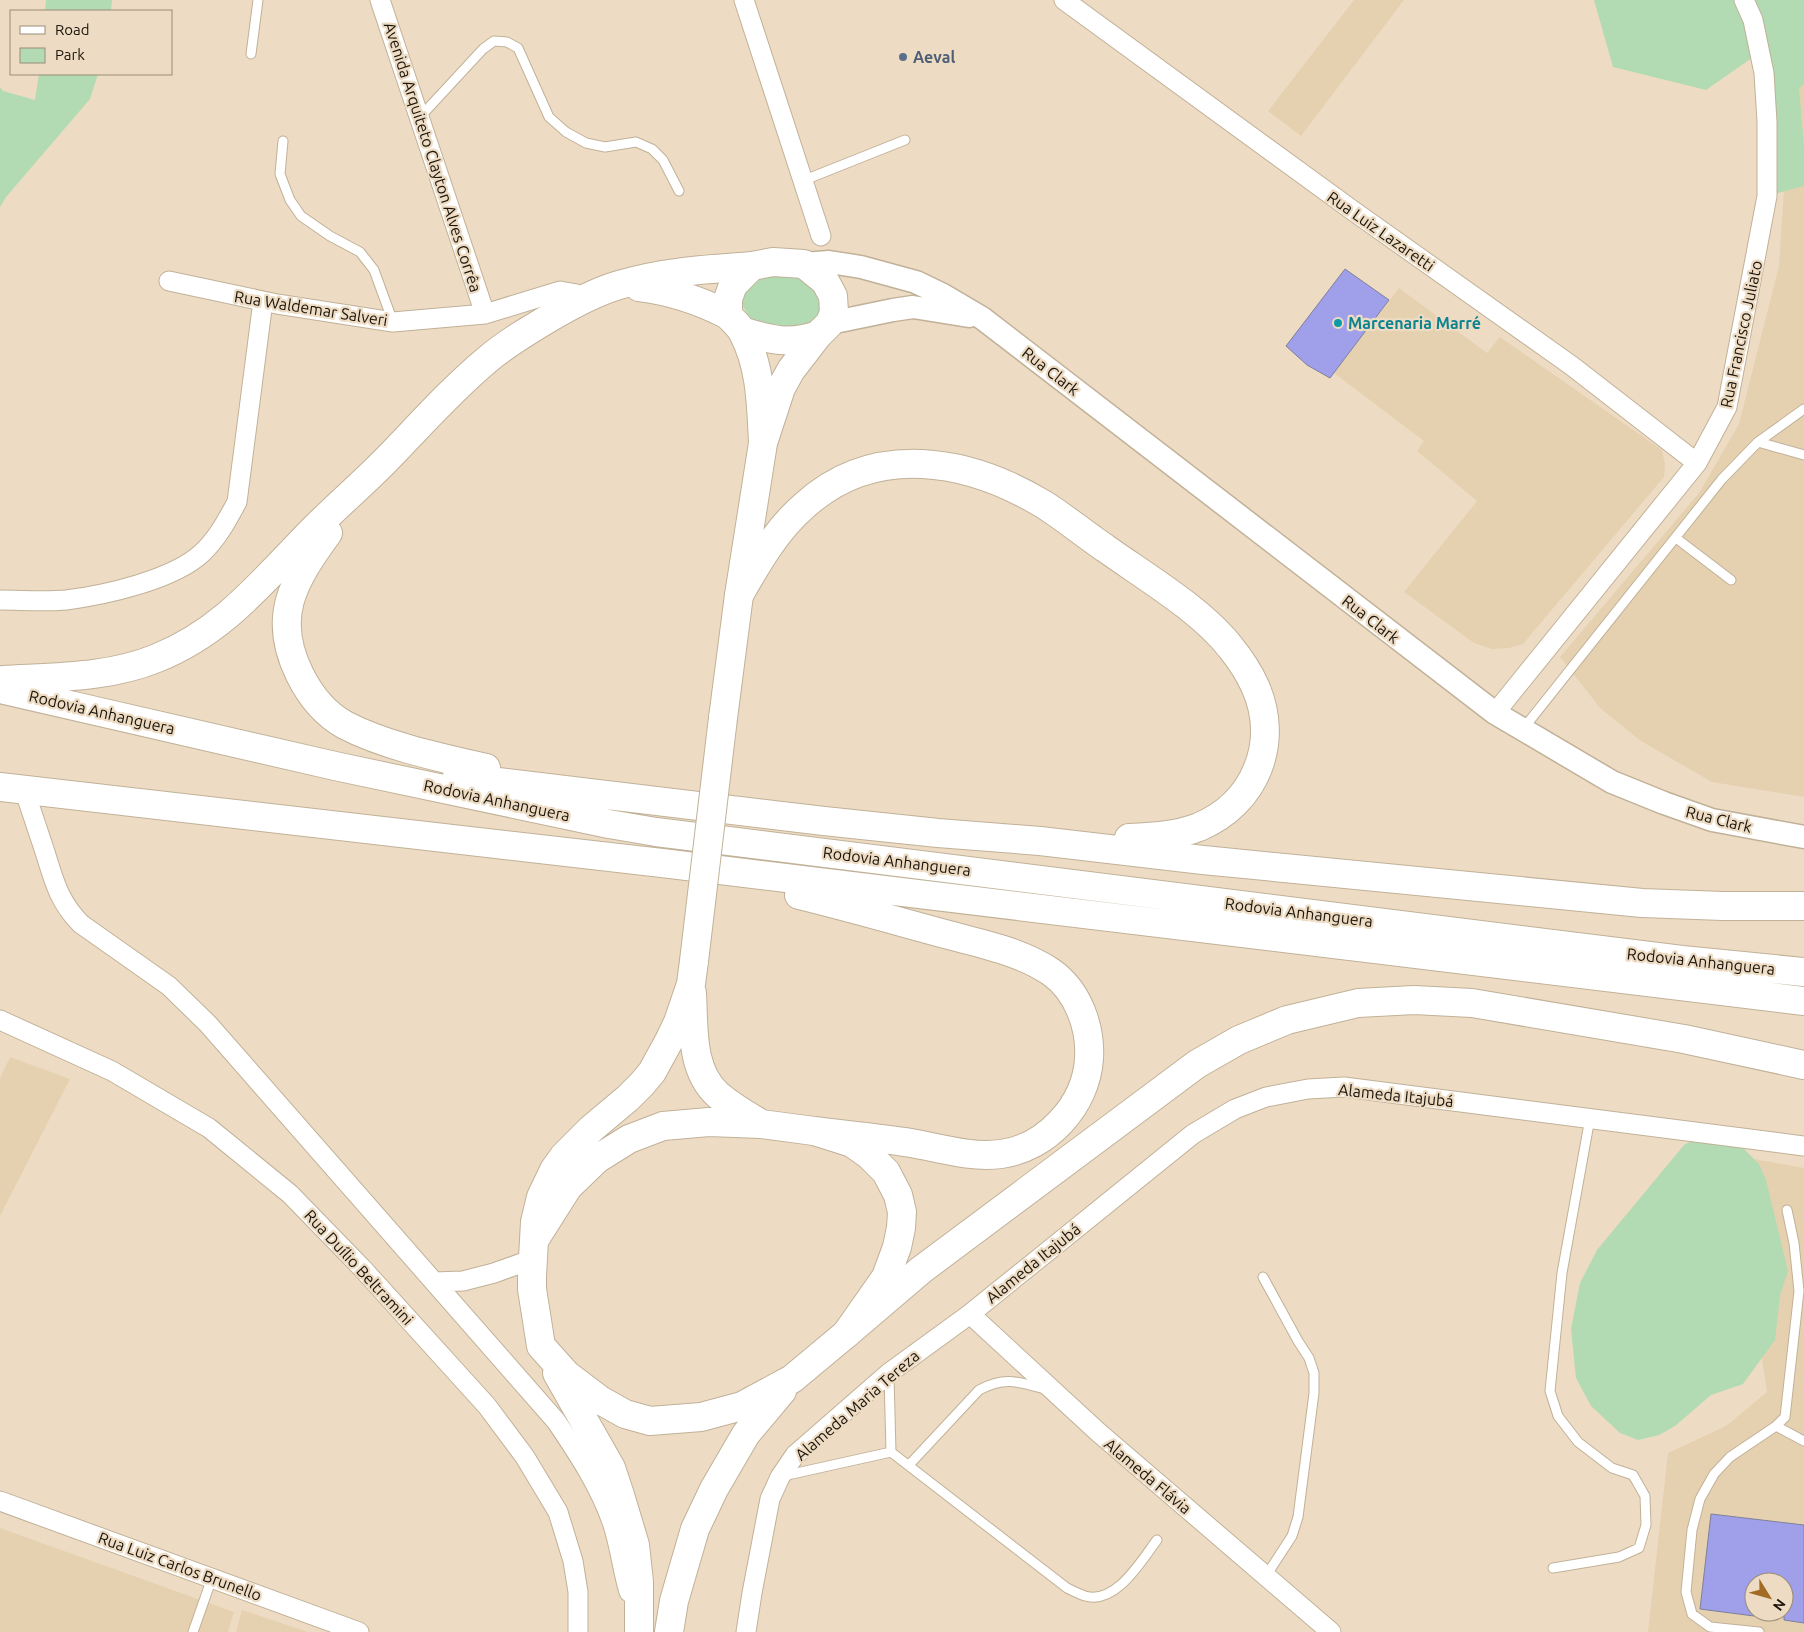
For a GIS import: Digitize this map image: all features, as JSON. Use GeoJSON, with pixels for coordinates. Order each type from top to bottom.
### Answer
{"type":"FeatureCollection","features":[{"type":"Feature","properties":{"kind":"main road"},"geometry":{"type":"LineString","coordinates":[[0,681],[93,675],[110,672],[157,658],[198,638],[232,613],[316,527],[388,459],[442,402],[488,359],[528,331],[583,298],[620,284],[698,270],[752,266],[774,262],[804,264],[825,281],[834,296],[834,312],[824,329],[791,370],[781,388],[764,442],[739,595],[692,972],[697,1056],[704,1078],[718,1095],[762,1124]]}},
{"type":"Feature","properties":{"kind":"main road"},"geometry":{"type":"LineString","coordinates":[[752,266],[733,285],[728,298],[735,323],[754,359],[760,387],[764,442]]}},
{"type":"Feature","properties":{"kind":"main road"},"geometry":{"type":"LineString","coordinates":[[620,284],[664,290],[705,304],[763,338],[786,341],[804,340],[824,329]]}},
{"type":"Feature","properties":{"kind":"main road"},"geometry":{"type":"LineString","coordinates":[[388,459],[310,557],[294,588],[286,622],[287,642],[304,684],[315,700],[328,712],[363,734],[475,765],[593,792]]}},
{"type":"Feature","properties":{"kind":"main road"},"geometry":{"type":"LineString","coordinates":[[739,595],[778,533],[806,504],[827,489],[843,480],[878,468],[900,464],[935,464],[978,474],[1003,484],[1042,504],[1187,606],[1231,647],[1255,686],[1262,707],[1264,738],[1262,758],[1251,785],[1242,797],[1228,810],[1200,827],[1169,836],[1040,841]]}},
{"type":"Feature","properties":{"kind":"main road","name":"Rodovia Anhanguera"},"geometry":{"type":"LineString","coordinates":[[0,689],[335,766],[609,824],[656,832],[1682,960],[1804,972]]}},
{"type":"Feature","properties":{"kind":"main road"},"geometry":{"type":"LineString","coordinates":[[335,766],[497,780],[824,821],[938,833],[1040,841],[1203,860],[1642,903],[1804,906]]}},
{"type":"Feature","properties":{"kind":"main road","name":"Rodovia Anhanguera"},"geometry":{"type":"LineString","coordinates":[[12,788],[662,863],[1804,1001]]}},
{"type":"Feature","properties":{"kind":"main road"},"geometry":{"type":"LineString","coordinates":[[534,1249],[568,1187],[597,1159],[629,1139],[663,1126],[709,1122],[762,1124],[911,1143],[980,1155],[1001,1154],[1022,1148],[1040,1139],[1063,1119],[1075,1103],[1083,1086],[1089,1061],[1089,1038],[1086,1025],[1077,1002],[1068,989],[1053,974],[1036,963],[1002,950],[829,902],[662,863]]}},
{"type":"Feature","properties":{"kind":"main road"},"geometry":{"type":"LineString","coordinates":[[639,1624],[639,1582],[635,1546],[611,1468],[541,1346],[532,1289],[535,1222],[540,1196],[564,1156],[628,1098],[652,1072],[669,1041],[692,972]]}},
{"type":"Feature","properties":{"kind":"main road"},"geometry":{"type":"LineString","coordinates":[[669,1632],[674,1601],[695,1529],[714,1489],[746,1434],[792,1379],[921,1270],[1197,1064],[1239,1040],[1288,1020],[1358,1003],[1414,1000],[1472,1003],[1684,1039],[1804,1065]]}},
{"type":"Feature","properties":{"kind":"main road"},"geometry":{"type":"LineString","coordinates":[[814,1131],[852,1143],[870,1155],[886,1172],[898,1195],[902,1212],[897,1247],[886,1277],[846,1334]]}},
{"type":"Feature","properties":{"kind":"main road"},"geometry":{"type":"LineString","coordinates":[[541,1346],[567,1375],[600,1400],[625,1414],[650,1421],[701,1417],[742,1406],[792,1379]]}},
{"type":"Feature","properties":{"kind":"street","name":"Avenida Arquiteto Clayton Alves Corrêa"},"geometry":{"type":"LineString","coordinates":[[380,0],[485,314]]}},
{"type":"Feature","properties":{"kind":"street"},"geometry":{"type":"LineString","coordinates":[[744,0],[821,236]]}},
{"type":"Feature","properties":{"kind":"street","name":"Rua Luiz Lazaretti"},"geometry":{"type":"LineString","coordinates":[[1064,0],[1352,210],[1572,366],[1697,463]]}},
{"type":"Feature","properties":{"kind":"street","name":"Rua Francisco Juliato"},"geometry":{"type":"LineString","coordinates":[[1495,713],[1697,463],[1728,407],[1767,196],[1767,122],[1764,73],[1752,20],[1744,0]]}},
{"type":"Feature","properties":{"kind":"street","name":"Rua Clark"},"geometry":{"type":"LineString","coordinates":[[804,264],[829,262],[861,267],[916,282],[943,295],[982,318],[1495,713],[1612,782],[1712,820],[1804,837]]}},
{"type":"Feature","properties":{"kind":"street","name":"Rua Waldemar Salveri"},"geometry":{"type":"LineString","coordinates":[[169,281],[263,301],[393,322],[485,314],[560,291],[577,294],[583,298]]}},
{"type":"Feature","properties":{"kind":"street"},"geometry":{"type":"LineString","coordinates":[[0,600],[65,600],[124,588],[181,568],[203,552],[223,529],[236,502],[263,301]]}},
{"type":"Feature","properties":{"kind":"street","name":"Rua Clark"},"geometry":{"type":"LineString","coordinates":[[824,329],[893,310],[914,307],[982,318]]}},
{"type":"Feature","properties":{"kind":"street"},"geometry":{"type":"LineString","coordinates":[[12,788],[62,902],[74,917],[81,924],[169,986],[208,1024],[556,1421],[578,1453],[612,1521],[620,1549],[628,1591],[639,1624]]}},
{"type":"Feature","properties":{"kind":"street","name":"Rua Duílio Beltramini"},"geometry":{"type":"LineString","coordinates":[[0,1020],[112,1071],[209,1128],[290,1194],[362,1268],[487,1406],[525,1457],[558,1512],[573,1561],[578,1592],[578,1632]]}},
{"type":"Feature","properties":{"kind":"street","name":"Alameda Itajubá"},"geometry":{"type":"LineString","coordinates":[[970,1314],[1193,1134],[1235,1109],[1266,1097],[1308,1089],[1344,1087],[1804,1146]]}},
{"type":"Feature","properties":{"kind":"street"},"geometry":{"type":"LineString","coordinates":[[434,1282],[463,1281],[494,1273],[534,1249]]}},
{"type":"Feature","properties":{"kind":"street","name":"Alameda Maria Tereza"},"geometry":{"type":"LineString","coordinates":[[746,1632],[770,1499],[780,1477],[795,1455],[889,1373],[970,1314]]}},
{"type":"Feature","properties":{"kind":"street","name":"Alameda Flávia"},"geometry":{"type":"LineString","coordinates":[[970,1314],[1050,1390],[1331,1632]]}},
{"type":"Feature","properties":{"kind":"street","name":"Rua Luiz Carlos Brunello"},"geometry":{"type":"LineString","coordinates":[[0,1501],[359,1632]]}},
{"type":"Feature","properties":{"kind":"lane"},"geometry":{"type":"LineString","coordinates":[[251,54],[258,0]]}},
{"type":"Feature","properties":{"kind":"lane"},"geometry":{"type":"LineString","coordinates":[[420,117],[483,49],[494,41],[507,42],[518,48],[549,117],[566,132],[586,143],[605,147],[636,142],[652,149],[663,160],[679,191]]}},
{"type":"Feature","properties":{"kind":"lane"},"geometry":{"type":"LineString","coordinates":[[802,181],[905,140]]}},
{"type":"Feature","properties":{"kind":"lane"},"geometry":{"type":"LineString","coordinates":[[283,141],[280,174],[290,200],[302,216],[330,236],[360,252],[374,270],[393,322]]}},
{"type":"Feature","properties":{"kind":"lane"},"geometry":{"type":"LineString","coordinates":[[1523,729],[1722,479],[1758,442],[1804,409]]}},
{"type":"Feature","properties":{"kind":"lane"},"geometry":{"type":"LineString","coordinates":[[1758,442],[1804,454]]}},
{"type":"Feature","properties":{"kind":"lane"},"geometry":{"type":"LineString","coordinates":[[1676,538],[1731,580]]}},
{"type":"Feature","properties":{"kind":"lane"},"geometry":{"type":"LineString","coordinates":[[1553,1568],[1619,1558],[1639,1548],[1646,1525],[1645,1496],[1633,1475],[1612,1468],[1578,1442],[1558,1416],[1550,1391],[1562,1273],[1590,1118]]}},
{"type":"Feature","properties":{"kind":"lane"},"geometry":{"type":"LineString","coordinates":[[1759,1632],[1710,1627],[1692,1614],[1686,1592],[1692,1530],[1700,1499],[1714,1474],[1730,1457],[1776,1426],[1786,1417],[1799,1291],[1794,1243],[1786,1210]]}},
{"type":"Feature","properties":{"kind":"lane"},"geometry":{"type":"LineString","coordinates":[[1263,1277],[1308,1358],[1314,1373],[1314,1393],[1298,1517],[1292,1536],[1266,1576]]}},
{"type":"Feature","properties":{"kind":"lane"},"geometry":{"type":"LineString","coordinates":[[889,1373],[891,1452]]}},
{"type":"Feature","properties":{"kind":"lane"},"geometry":{"type":"LineString","coordinates":[[909,1465],[979,1390],[990,1384],[1004,1380],[1050,1390]]}},
{"type":"Feature","properties":{"kind":"lane"},"geometry":{"type":"LineString","coordinates":[[1776,1426],[1804,1441]]}},
{"type":"Feature","properties":{"kind":"lane"},"geometry":{"type":"LineString","coordinates":[[780,1477],[891,1452],[1067,1588],[1086,1597],[1105,1595],[1123,1584],[1157,1540]]}},
{"type":"Feature","properties":{"kind":"lane"},"geometry":{"type":"LineString","coordinates":[[193,1632],[212,1578]]}},
{"type":"Feature","properties":{"kind":"shaded area"},"geometry":{"type":"Polygon","coordinates":[[[1354,0],[1404,0],[1301,136],[1268,111],[1354,0]]]}},
{"type":"Feature","properties":{"kind":"shaded area"},"geometry":{"type":"Polygon","coordinates":[[[1804,38],[1804,797],[1712,782],[1641,741],[1601,709],[1560,657],[1699,493],[1739,424],[1779,266],[1787,144],[1804,38]]]}},
{"type":"Feature","properties":{"kind":"shaded area"},"geometry":{"type":"Polygon","coordinates":[[[1399,288],[1487,353],[1500,337],[1662,450],[1665,465],[1664,477],[1523,644],[1509,648],[1492,649],[1474,643],[1404,592],[1477,501],[1417,451],[1424,441],[1334,373],[1399,288]]]}},
{"type":"Feature","properties":{"kind":"shaded area"},"geometry":{"type":"Polygon","coordinates":[[[10,1057],[70,1079],[0,1216],[0,1078],[10,1057]]]}},
{"type":"Feature","properties":{"kind":"shaded area"},"geometry":{"type":"Polygon","coordinates":[[[1732,1155],[1804,1168],[1804,1632],[1648,1632],[1668,1453],[1726,1426],[1767,1392],[1732,1155]]]}},
{"type":"Feature","properties":{"kind":"shaded area"},"geometry":{"type":"Polygon","coordinates":[[[0,1528],[234,1612],[228,1632],[0,1632],[0,1528]]]}},
{"type":"Feature","properties":{"kind":"shaded area"},"geometry":{"type":"Polygon","coordinates":[[[242,1610],[308,1632],[236,1632],[242,1610]]]}},
{"type":"Feature","properties":{"kind":"green space"},"geometry":{"type":"Polygon","coordinates":[[[46,0],[112,0],[111,10],[45,10],[46,0]]]}},
{"type":"Feature","properties":{"kind":"green space"},"geometry":{"type":"Polygon","coordinates":[[[1594,0],[1804,0],[1804,84],[1799,88],[1804,147],[1804,186],[1767,196],[1759,53],[1706,90],[1613,67],[1594,0]]]}},
{"type":"Feature","properties":{"kind":"green space"},"geometry":{"type":"Polygon","coordinates":[[[39,75],[98,75],[90,99],[6,197],[0,207],[0,87],[3,91],[35,100],[39,75]]]}},
{"type":"Feature","properties":{"kind":"green space"},"geometry":{"type":"Polygon","coordinates":[[[786,269],[815,283],[822,306],[819,313],[808,326],[793,331],[776,329],[752,321],[742,305],[741,297],[756,278],[786,269]]]}},
{"type":"Feature","properties":{"kind":"green space"},"geometry":{"type":"Polygon","coordinates":[[[1699,1137],[1713,1137],[1743,1148],[1759,1164],[1766,1180],[1788,1271],[1780,1295],[1775,1340],[1743,1384],[1711,1395],[1675,1426],[1659,1435],[1638,1440],[1620,1433],[1591,1406],[1576,1378],[1571,1329],[1580,1283],[1597,1250],[1684,1145],[1699,1137]]]}},
{"type":"Feature","properties":{"kind":"building","name":"Marcenaria Marré"},"geometry":{"type":"Polygon","coordinates":[[[1345,269],[1389,300],[1330,378],[1307,365],[1286,346],[1345,269]]]}},
{"type":"Feature","properties":{"kind":"building"},"geometry":{"type":"Polygon","coordinates":[[[1711,1514],[1804,1525],[1804,1623],[1794,1622],[1794,1572],[1744,1572],[1744,1615],[1700,1609],[1711,1514]]]}},
{"type":"Feature","properties":{"kind":"place","name":"Aeval"},"geometry":{"type":"Point","coordinates":[903,57]}},
{"type":"Feature","properties":{"kind":"place","name":"Marcenaria Marré"},"geometry":{"type":"Point","coordinates":[1338,323]}}]}
